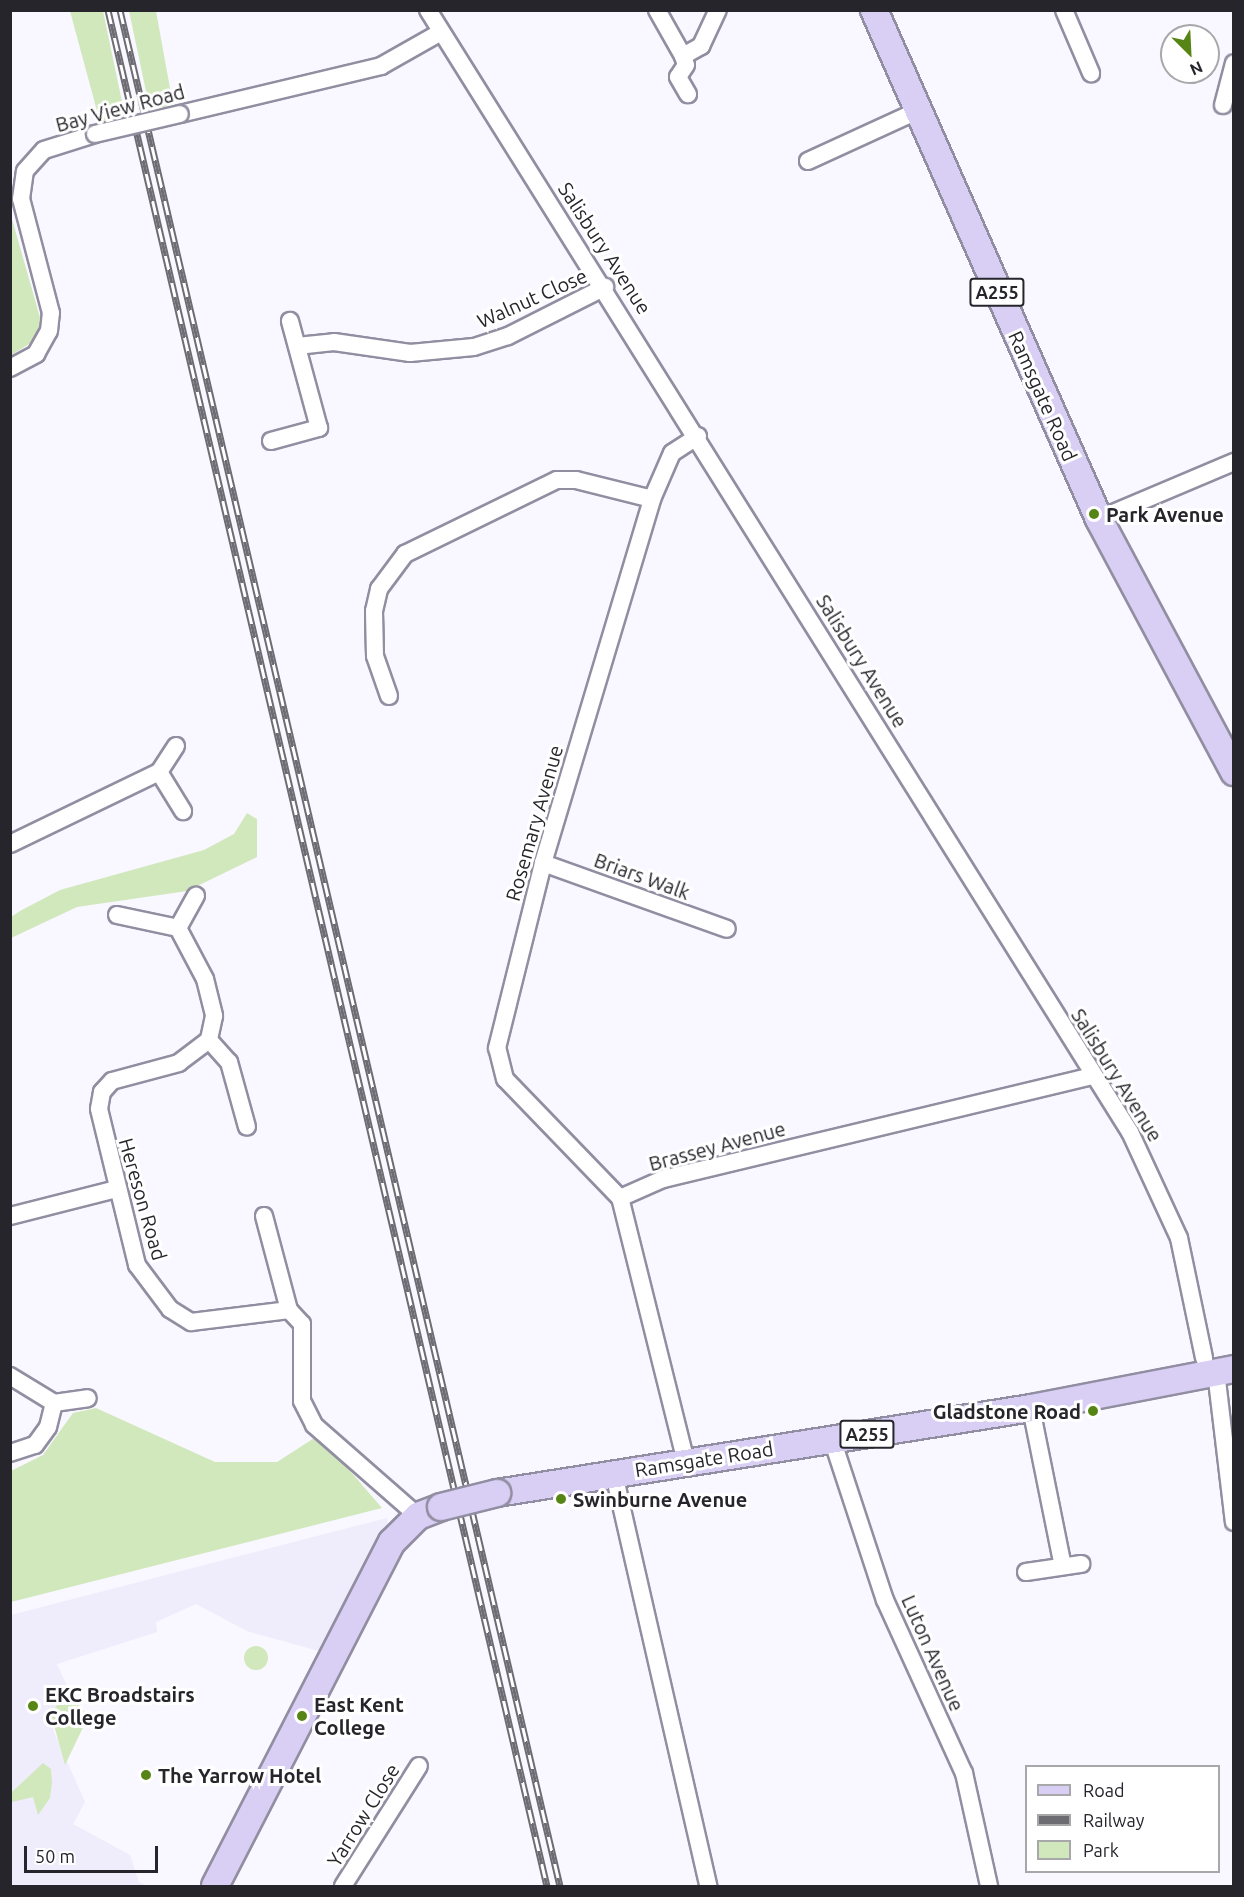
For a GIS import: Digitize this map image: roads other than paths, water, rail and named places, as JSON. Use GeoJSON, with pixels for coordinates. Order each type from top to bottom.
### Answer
{"type":"FeatureCollection","features":[{"type":"Feature","properties":{"kind":"main road","name":"Ramsgate Road"},"geometry":{"type":"LineString","coordinates":[[874,10],[1099,519],[1233,772]]}},
{"type":"Feature","properties":{"kind":"main road","name":"Ramsgate Road"},"geometry":{"type":"LineString","coordinates":[[430,1511],[497,1493],[1031,1408],[1218,1367]]}},
{"type":"Feature","properties":{"kind":"main road"},"geometry":{"type":"LineString","coordinates":[[215,1887],[392,1542],[430,1511]]}},
{"type":"Feature","properties":{"kind":"street","name":"Salisbury Avenue"},"geometry":{"type":"LineString","coordinates":[[428,10],[698,436],[1157,1182],[1179,1238],[1218,1367]]}},
{"type":"Feature","properties":{"kind":"street"},"geometry":{"type":"LineString","coordinates":[[657,10],[683,56],[686,65],[678,77],[688,94]]}},
{"type":"Feature","properties":{"kind":"street"},"geometry":{"type":"LineString","coordinates":[[683,56],[701,46],[718,10]]}},
{"type":"Feature","properties":{"kind":"street"},"geometry":{"type":"LineString","coordinates":[[1064,10],[1090,73]]}},
{"type":"Feature","properties":{"kind":"street","name":"Bay View Road"},"geometry":{"type":"LineString","coordinates":[[10,368],[36,354],[49,331],[51,313],[21,199],[25,171],[44,150],[95,134],[381,66],[441,32]]}},
{"type":"Feature","properties":{"kind":"street"},"geometry":{"type":"LineString","coordinates":[[1223,105],[1233,63]]}},
{"type":"Feature","properties":{"kind":"street"},"geometry":{"type":"LineString","coordinates":[[806,161],[917,111]]}},
{"type":"Feature","properties":{"kind":"street","name":"Walnut Close"},"geometry":{"type":"LineString","coordinates":[[297,346],[334,342],[410,353],[474,347],[508,336],[605,287]]}},
{"type":"Feature","properties":{"kind":"street"},"geometry":{"type":"LineString","coordinates":[[271,441],[318,428],[290,321]]}},
{"type":"Feature","properties":{"kind":"street","name":"Rosemary Avenue"},"geometry":{"type":"LineString","coordinates":[[620,1198],[505,1079],[499,1067],[497,1048],[543,863],[652,499],[672,453],[698,436]]}},
{"type":"Feature","properties":{"kind":"street"},"geometry":{"type":"LineString","coordinates":[[1099,519],[1233,462]]}},
{"type":"Feature","properties":{"kind":"street"},"geometry":{"type":"LineString","coordinates":[[389,696],[375,656],[374,611],[379,589],[405,554],[557,480],[576,480],[652,499]]}},
{"type":"Feature","properties":{"kind":"street"},"geometry":{"type":"LineString","coordinates":[[10,844],[159,772],[176,746]]}},
{"type":"Feature","properties":{"kind":"street"},"geometry":{"type":"LineString","coordinates":[[159,772],[183,811]]}},
{"type":"Feature","properties":{"kind":"street","name":"Briars Walk"},"geometry":{"type":"LineString","coordinates":[[543,863],[728,929]]}},
{"type":"Feature","properties":{"kind":"street"},"geometry":{"type":"LineString","coordinates":[[178,928],[196,896]]}},
{"type":"Feature","properties":{"kind":"street"},"geometry":{"type":"LineString","coordinates":[[117,915],[178,928]]}},
{"type":"Feature","properties":{"kind":"street"},"geometry":{"type":"LineString","coordinates":[[178,928],[205,979],[214,1016],[209,1040],[229,1062],[247,1127]]}},
{"type":"Feature","properties":{"kind":"street","name":"Hereson Road"},"geometry":{"type":"LineString","coordinates":[[209,1040],[179,1063],[112,1081],[102,1092],[99,1123],[137,1264],[170,1309],[191,1322],[289,1310]]}},
{"type":"Feature","properties":{"kind":"street","name":"Brassey Avenue"},"geometry":{"type":"LineString","coordinates":[[620,1198],[663,1179],[1091,1076]]}},
{"type":"Feature","properties":{"kind":"street"},"geometry":{"type":"LineString","coordinates":[[10,1216],[117,1189]]}},
{"type":"Feature","properties":{"kind":"street"},"geometry":{"type":"LineString","coordinates":[[620,1198],[687,1462]]}},
{"type":"Feature","properties":{"kind":"street"},"geometry":{"type":"LineString","coordinates":[[264,1216],[289,1310],[302,1324],[302,1401],[314,1425],[430,1511]]}},
{"type":"Feature","properties":{"kind":"street"},"geometry":{"type":"LineString","coordinates":[[1218,1367],[1233,1522]]}},
{"type":"Feature","properties":{"kind":"street"},"geometry":{"type":"LineString","coordinates":[[10,1376],[54,1403],[87,1398]]}},
{"type":"Feature","properties":{"kind":"street"},"geometry":{"type":"LineString","coordinates":[[10,1453],[34,1445],[48,1427],[54,1403]]}},
{"type":"Feature","properties":{"kind":"street"},"geometry":{"type":"LineString","coordinates":[[1031,1408],[1063,1566]]}},
{"type":"Feature","properties":{"kind":"street","name":"Luton Avenue"},"geometry":{"type":"LineString","coordinates":[[832,1439],[885,1600],[964,1773],[989,1887]]}},
{"type":"Feature","properties":{"kind":"street"},"geometry":{"type":"LineString","coordinates":[[614,1474],[708,1887]]}},
{"type":"Feature","properties":{"kind":"street"},"geometry":{"type":"LineString","coordinates":[[1026,1572],[1081,1563]]}},
{"type":"Feature","properties":{"kind":"street","name":"Yarrow Close"},"geometry":{"type":"LineString","coordinates":[[343,1887],[419,1766]]}},
{"type":"Feature","properties":{"kind":"railway"},"geometry":{"type":"LineString","coordinates":[[108,10],[547,1886]]}},
{"type":"Feature","properties":{"kind":"railway"},"geometry":{"type":"LineString","coordinates":[[120,10],[560,1886]]}},
{"type":"Feature","properties":{"kind":"place","name":"Park Avenue"},"geometry":{"type":"Point","coordinates":[1094,514]}},
{"type":"Feature","properties":{"kind":"place","name":"Gladstone Road"},"geometry":{"type":"Point","coordinates":[1093,1411]}},
{"type":"Feature","properties":{"kind":"place","name":"Swinburne Avenue"},"geometry":{"type":"Point","coordinates":[561,1499]}},
{"type":"Feature","properties":{"kind":"place","name":"EKC Broadstairs College"},"geometry":{"type":"Point","coordinates":[33,1706]}},
{"type":"Feature","properties":{"kind":"place","name":"East Kent College"},"geometry":{"type":"Point","coordinates":[302,1716]}},
{"type":"Feature","properties":{"kind":"place","name":"The Yarrow Hotel"},"geometry":{"type":"Point","coordinates":[146,1775]}}]}
